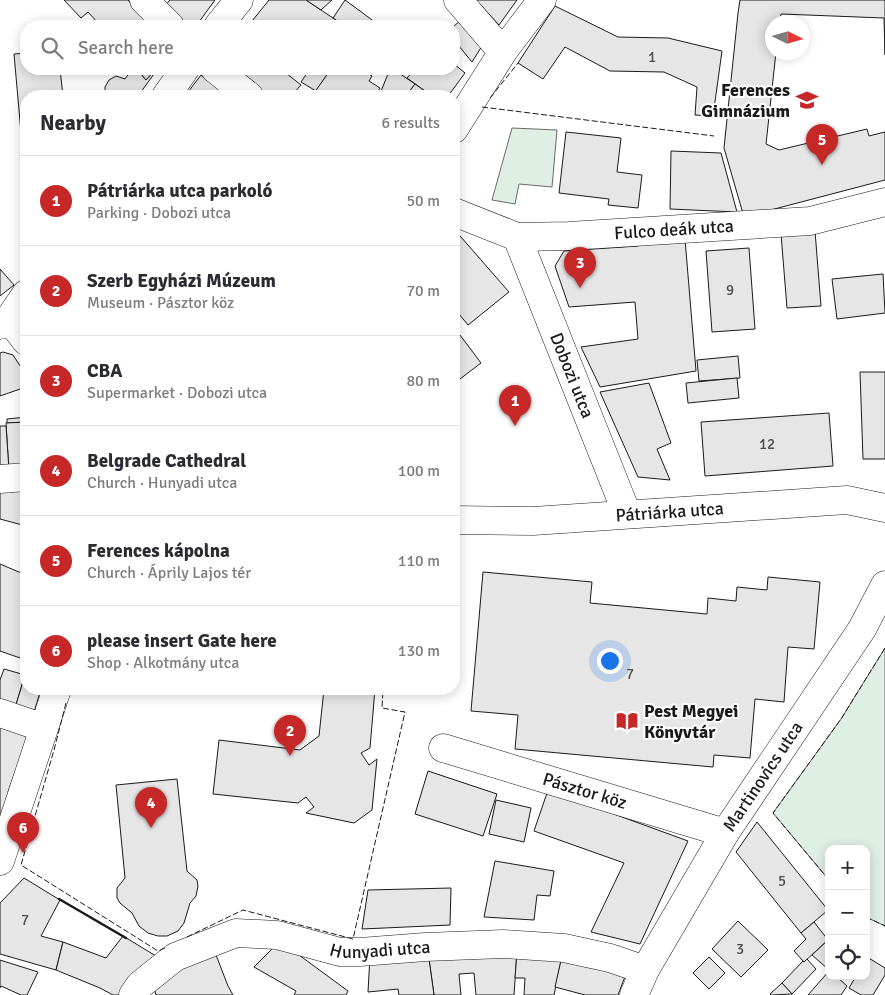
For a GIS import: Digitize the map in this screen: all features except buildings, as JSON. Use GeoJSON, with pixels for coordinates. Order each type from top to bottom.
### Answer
{"type":"FeatureCollection","features":[{"type":"Feature","properties":{"kind":"street"},"geometry":{"type":"LineString","coordinates":[[144,0],[164,20]]}},
{"type":"Feature","properties":{"kind":"street"},"geometry":{"type":"LineString","coordinates":[[223,20],[239,0]]}},
{"type":"Feature","properties":{"kind":"street"},"geometry":{"type":"LineString","coordinates":[[458,0],[495,43],[504,50]]}},
{"type":"Feature","properties":{"kind":"street"},"geometry":{"type":"LineString","coordinates":[[460,120],[504,50],[542,0]]}},
{"type":"Feature","properties":{"kind":"street"},"geometry":{"type":"LineString","coordinates":[[170,90],[181,75]]}},
{"type":"Feature","properties":{"kind":"street"},"geometry":{"type":"LineString","coordinates":[[223,75],[241,90]]}},
{"type":"Feature","properties":{"kind":"street","name":"Fulco deák utca"},"geometry":{"type":"LineString","coordinates":[[460,214],[517,237],[569,236],[810,221],[885,202]]}},
{"type":"Feature","properties":{"kind":"street","name":"Dobozi utca"},"geometry":{"type":"LineString","coordinates":[[517,237],[627,514]]}},
{"type":"Feature","properties":{"kind":"street"},"geometry":{"type":"LineString","coordinates":[[20,302],[5,322],[20,336]]}},
{"type":"Feature","properties":{"kind":"street"},"geometry":{"type":"LineString","coordinates":[[0,478],[20,477]]}},
{"type":"Feature","properties":{"kind":"street","name":"Pátriárka utca"},"geometry":{"type":"LineString","coordinates":[[460,520],[533,521],[847,500],[885,508]]}},
{"type":"Feature","properties":{"kind":"street","name":"Martinovics utca"},"geometry":{"type":"LineString","coordinates":[[634,995],[644,970],[725,832],[862,629],[885,585]]}},
{"type":"Feature","properties":{"kind":"street"},"geometry":{"type":"LineString","coordinates":[[0,861],[55,695]]}},
{"type":"Feature","properties":{"kind":"street"},"geometry":{"type":"LineString","coordinates":[[0,713],[44,728]]}},
{"type":"Feature","properties":{"kind":"street","name":"Pásztor köz"},"geometry":{"type":"LineString","coordinates":[[443,748],[725,832]]}},
{"type":"Feature","properties":{"kind":"street","name":"Hunyadi utca"},"geometry":{"type":"LineString","coordinates":[[134,995],[140,985],[175,957],[236,933],[277,935],[340,952],[425,946],[503,944],[564,948],[610,958],[644,970]]}},
{"type":"Feature","properties":{"kind":"green space"},"geometry":{"type":"Polygon","coordinates":[[[512,128],[557,130],[552,187],[519,184],[515,204],[492,200],[512,128]]]}},
{"type":"Feature","properties":{"kind":"green space"},"geometry":{"type":"Polygon","coordinates":[[[885,648],[885,926],[870,919],[870,845],[825,845],[825,875],[773,813],[841,719],[885,648]]]}},
{"type":"Feature","properties":{"kind":"fence"},"geometry":{"type":"LineString","coordinates":[[490,98],[518,63]]}},
{"type":"Feature","properties":{"kind":"fence"},"geometry":{"type":"LineString","coordinates":[[482,107],[714,136]]}},
{"type":"Feature","properties":{"kind":"fence"},"geometry":{"type":"LineString","coordinates":[[825,875],[773,813],[841,719],[885,648]]}},
{"type":"Feature","properties":{"kind":"fence"},"geometry":{"type":"LineString","coordinates":[[187,937],[243,910],[353,939],[405,712],[382,708],[383,695]]}},
{"type":"Feature","properties":{"kind":"fence"},"geometry":{"type":"LineString","coordinates":[[66,703],[21,865],[158,951],[165,948]]}},
{"type":"Feature","properties":{"kind":"fence"},"geometry":{"type":"LineString","coordinates":[[870,919],[885,926]]}},
{"type":"Feature","properties":{"kind":"wall"},"geometry":{"type":"LineString","coordinates":[[59,899],[126,938]]}},
{"type":"Feature","properties":{"kind":"place","name":"Ferences Gimnázium"},"geometry":{"type":"Point","coordinates":[807,100]}},
{"type":"Feature","properties":{"kind":"place","name":"Ferences kápolna"},"geometry":{"type":"Point","coordinates":[822,165]}},
{"type":"Feature","properties":{"kind":"place","name":"CBA"},"geometry":{"type":"Point","coordinates":[580,288]}},
{"type":"Feature","properties":{"kind":"place","name":"Pátriárka utca parkoló"},"geometry":{"type":"Point","coordinates":[515,426]}},
{"type":"Feature","properties":{"kind":"place","name":"Pest Megyei Könyvtár"},"geometry":{"type":"Point","coordinates":[627,721]}},
{"type":"Feature","properties":{"kind":"place","name":"Szerb Egyházi Múzeum"},"geometry":{"type":"Point","coordinates":[290,756]}},
{"type":"Feature","properties":{"kind":"place","name":"Belgrade Cathedral"},"geometry":{"type":"Point","coordinates":[151,828]}},
{"type":"Feature","properties":{"kind":"place","name":"please insert Gate here"},"geometry":{"type":"Point","coordinates":[23,853]}}]}
